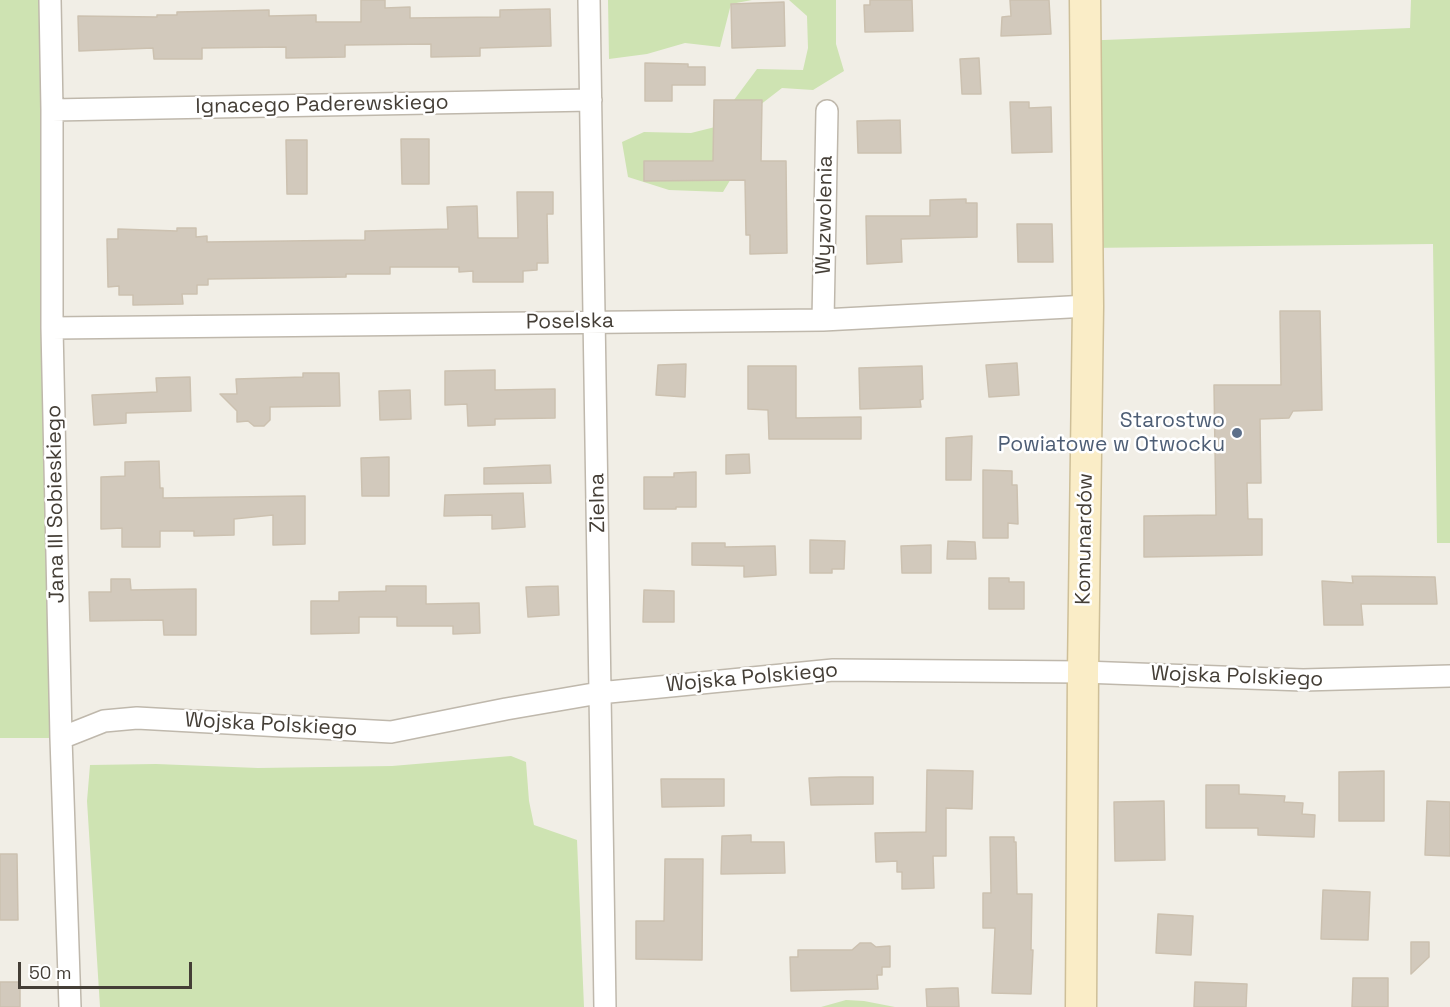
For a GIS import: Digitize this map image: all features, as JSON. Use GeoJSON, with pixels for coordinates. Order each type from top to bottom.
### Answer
{"type":"FeatureCollection","features":[{"type":"Feature","properties":{"kind":"street","name":"Jana III Sobieskiego"},"geometry":{"type":"LineString","coordinates":[[50,0],[52,328],[61,738],[70,1007]]}},
{"type":"Feature","properties":{"kind":"street","name":"Zielna"},"geometry":{"type":"LineString","coordinates":[[590,0],[605,1007]]}},
{"type":"Feature","properties":{"kind":"street","name":"Komunardów"},"geometry":{"type":"LineString","coordinates":[[1081,1007],[1088,306],[1085,0]]}},
{"type":"Feature","properties":{"kind":"street","name":"Ignacego Paderewskiego"},"geometry":{"type":"LineString","coordinates":[[52,110],[591,100]]}},
{"type":"Feature","properties":{"kind":"street","name":"Wyzwolenia"},"geometry":{"type":"LineString","coordinates":[[823,320],[827,111]]}},
{"type":"Feature","properties":{"kind":"street","name":"Poselska"},"geometry":{"type":"LineString","coordinates":[[52,328],[823,320],[1088,306]]}},
{"type":"Feature","properties":{"kind":"street","name":"Wojska Polskiego"},"geometry":{"type":"LineString","coordinates":[[61,738],[104,721],[137,718],[391,732],[599,693],[833,670],[1083,672],[1303,680],[1450,676]]}},
{"type":"Feature","properties":{"kind":"green space"},"geometry":{"type":"Polygon","coordinates":[[[0,0],[54,0],[61,738],[0,738],[0,0]]]}},
{"type":"Feature","properties":{"kind":"green space"},"geometry":{"type":"Polygon","coordinates":[[[608,0],[752,0],[731,4],[720,47],[685,43],[647,54],[609,59],[608,0]]]}},
{"type":"Feature","properties":{"kind":"green space"},"geometry":{"type":"Polygon","coordinates":[[[789,0],[836,0],[836,44],[844,71],[813,90],[782,88],[760,105],[762,131],[758,141],[723,192],[669,190],[628,177],[622,142],[644,132],[691,133],[723,125],[734,100],[757,69],[803,70],[808,48],[807,16],[789,0]]]}},
{"type":"Feature","properties":{"kind":"green space"},"geometry":{"type":"Polygon","coordinates":[[[1411,0],[1450,0],[1450,543],[1437,543],[1433,244],[1087,248],[1078,41],[1410,28],[1411,0]]]}},
{"type":"Feature","properties":{"kind":"green space"},"geometry":{"type":"Polygon","coordinates":[[[511,756],[526,762],[529,801],[534,825],[577,840],[584,1007],[100,1007],[87,801],[90,765],[156,764],[258,768],[392,766],[511,756]]]}},
{"type":"Feature","properties":{"kind":"green space"},"geometry":{"type":"Polygon","coordinates":[[[846,1000],[864,1001],[895,1007],[821,1007],[846,1000]]]}},
{"type":"Feature","properties":{"kind":"building"},"geometry":{"type":"Polygon","coordinates":[[[361,0],[385,0],[385,8],[410,7],[410,18],[500,17],[500,10],[550,9],[551,46],[480,48],[480,56],[431,57],[431,44],[345,45],[345,57],[286,58],[286,47],[202,48],[202,59],[154,59],[153,48],[79,51],[78,16],[157,17],[157,15],[177,15],[177,12],[269,10],[269,16],[316,15],[316,22],[361,22],[361,0]]]}},
{"type":"Feature","properties":{"kind":"building"},"geometry":{"type":"Polygon","coordinates":[[[870,0],[912,0],[913,31],[865,32],[864,5],[870,5],[870,0]]]}},
{"type":"Feature","properties":{"kind":"building"},"geometry":{"type":"Polygon","coordinates":[[[1010,0],[1049,0],[1051,34],[1001,36],[1002,17],[1011,16],[1010,0]]]}},
{"type":"Feature","properties":{"kind":"building"},"geometry":{"type":"Polygon","coordinates":[[[784,2],[785,46],[732,48],[731,4],[784,2]]]}},
{"type":"Feature","properties":{"kind":"building"},"geometry":{"type":"Polygon","coordinates":[[[979,58],[981,94],[962,94],[960,59],[979,58]]]}},
{"type":"Feature","properties":{"kind":"building"},"geometry":{"type":"Polygon","coordinates":[[[645,63],[688,64],[688,67],[705,67],[705,85],[672,85],[672,101],[645,101],[645,63]]]}},
{"type":"Feature","properties":{"kind":"building"},"geometry":{"type":"Polygon","coordinates":[[[714,100],[762,100],[761,161],[786,161],[787,253],[750,254],[750,235],[746,235],[745,180],[644,181],[644,161],[713,161],[714,100]]]}},
{"type":"Feature","properties":{"kind":"building"},"geometry":{"type":"Polygon","coordinates":[[[1010,102],[1029,102],[1029,108],[1051,107],[1052,152],[1012,153],[1010,102]]]}},
{"type":"Feature","properties":{"kind":"building"},"geometry":{"type":"Polygon","coordinates":[[[900,120],[901,153],[858,153],[857,121],[900,120]]]}},
{"type":"Feature","properties":{"kind":"building"},"geometry":{"type":"Polygon","coordinates":[[[401,139],[429,139],[429,184],[402,184],[401,139]]]}},
{"type":"Feature","properties":{"kind":"building"},"geometry":{"type":"Polygon","coordinates":[[[286,140],[307,140],[307,194],[287,194],[286,140]]]}},
{"type":"Feature","properties":{"kind":"building"},"geometry":{"type":"Polygon","coordinates":[[[517,192],[553,192],[553,214],[547,214],[548,263],[537,263],[537,270],[523,271],[523,282],[473,282],[473,271],[459,272],[459,267],[390,267],[390,274],[346,274],[346,277],[208,279],[208,285],[197,285],[197,294],[182,294],[183,304],[133,305],[133,295],[119,295],[119,286],[108,287],[107,239],[118,239],[118,229],[177,231],[177,228],[196,228],[196,237],[207,236],[207,242],[365,240],[365,231],[448,229],[447,207],[477,206],[478,238],[518,238],[517,192]]]}},
{"type":"Feature","properties":{"kind":"building"},"geometry":{"type":"Polygon","coordinates":[[[966,199],[966,203],[977,203],[977,237],[901,239],[902,262],[867,264],[866,216],[930,216],[930,200],[966,199]]]}},
{"type":"Feature","properties":{"kind":"building"},"geometry":{"type":"Polygon","coordinates":[[[1017,224],[1052,224],[1053,262],[1018,262],[1017,224]]]}},
{"type":"Feature","properties":{"kind":"building","name":"Starostwo Powiatowe w Otwocku"},"geometry":{"type":"Polygon","coordinates":[[[1280,311],[1320,311],[1322,410],[1293,411],[1289,418],[1260,419],[1261,483],[1247,483],[1248,519],[1262,519],[1262,555],[1144,557],[1144,516],[1216,515],[1214,385],[1281,385],[1280,311]]]}},
{"type":"Feature","properties":{"kind":"building"},"geometry":{"type":"Polygon","coordinates":[[[1017,363],[1019,395],[989,397],[986,365],[1017,363]]]}},
{"type":"Feature","properties":{"kind":"building"},"geometry":{"type":"Polygon","coordinates":[[[686,364],[685,397],[656,395],[658,365],[686,364]]]}},
{"type":"Feature","properties":{"kind":"building"},"geometry":{"type":"Polygon","coordinates":[[[748,366],[796,366],[796,418],[861,417],[861,439],[769,439],[768,410],[748,409],[748,366]]]}},
{"type":"Feature","properties":{"kind":"building"},"geometry":{"type":"Polygon","coordinates":[[[922,366],[923,399],[920,400],[921,407],[860,409],[859,368],[922,366]]]}},
{"type":"Feature","properties":{"kind":"building"},"geometry":{"type":"Polygon","coordinates":[[[495,370],[495,390],[555,389],[555,418],[495,419],[495,425],[468,426],[467,404],[445,405],[445,371],[495,370]]]}},
{"type":"Feature","properties":{"kind":"building"},"geometry":{"type":"Polygon","coordinates":[[[303,373],[339,373],[340,406],[270,407],[270,420],[264,426],[254,426],[248,421],[237,422],[237,411],[220,394],[237,394],[236,379],[303,377],[303,373]]]}},
{"type":"Feature","properties":{"kind":"building"},"geometry":{"type":"Polygon","coordinates":[[[190,377],[191,411],[126,413],[126,423],[94,425],[92,395],[157,392],[156,378],[190,377]]]}},
{"type":"Feature","properties":{"kind":"building"},"geometry":{"type":"Polygon","coordinates":[[[410,390],[411,419],[380,420],[379,391],[410,390]]]}},
{"type":"Feature","properties":{"kind":"building"},"geometry":{"type":"Polygon","coordinates":[[[972,436],[971,480],[946,480],[946,438],[972,436]]]}},
{"type":"Feature","properties":{"kind":"building"},"geometry":{"type":"Polygon","coordinates":[[[749,454],[750,473],[726,474],[726,455],[749,454]]]}},
{"type":"Feature","properties":{"kind":"building"},"geometry":{"type":"Polygon","coordinates":[[[389,457],[389,496],[362,496],[361,458],[389,457]]]}},
{"type":"Feature","properties":{"kind":"building"},"geometry":{"type":"Polygon","coordinates":[[[159,461],[160,488],[163,488],[163,498],[305,496],[305,544],[273,545],[273,515],[234,519],[234,535],[194,536],[194,531],[160,531],[160,547],[122,547],[122,528],[101,529],[101,477],[125,476],[125,462],[159,461]]]}},
{"type":"Feature","properties":{"kind":"building"},"geometry":{"type":"Polygon","coordinates":[[[550,465],[551,483],[484,484],[484,468],[550,465]]]}},
{"type":"Feature","properties":{"kind":"building"},"geometry":{"type":"Polygon","coordinates":[[[983,470],[1012,471],[1012,485],[1017,485],[1018,524],[1008,523],[1008,538],[983,538],[983,470]]]}},
{"type":"Feature","properties":{"kind":"building"},"geometry":{"type":"Polygon","coordinates":[[[696,472],[696,507],[644,509],[644,477],[674,477],[674,473],[696,472]]]}},
{"type":"Feature","properties":{"kind":"building"},"geometry":{"type":"Polygon","coordinates":[[[523,493],[525,527],[492,529],[492,515],[444,516],[445,495],[523,493]]]}},
{"type":"Feature","properties":{"kind":"building"},"geometry":{"type":"Polygon","coordinates":[[[810,540],[845,541],[844,569],[832,569],[832,573],[810,573],[810,540]]]}},
{"type":"Feature","properties":{"kind":"building"},"geometry":{"type":"Polygon","coordinates":[[[948,541],[975,542],[976,559],[947,559],[948,541]]]}},
{"type":"Feature","properties":{"kind":"building"},"geometry":{"type":"Polygon","coordinates":[[[692,543],[725,543],[725,547],[775,546],[776,575],[744,577],[744,566],[692,565],[692,543]]]}},
{"type":"Feature","properties":{"kind":"building"},"geometry":{"type":"Polygon","coordinates":[[[931,545],[931,573],[902,573],[901,546],[931,545]]]}},
{"type":"Feature","properties":{"kind":"building"},"geometry":{"type":"Polygon","coordinates":[[[1352,576],[1435,577],[1437,604],[1361,604],[1363,625],[1324,625],[1322,581],[1353,583],[1352,576]]]}},
{"type":"Feature","properties":{"kind":"building"},"geometry":{"type":"Polygon","coordinates":[[[989,578],[1009,578],[1009,582],[1024,582],[1024,609],[989,609],[989,578]]]}},
{"type":"Feature","properties":{"kind":"building"},"geometry":{"type":"Polygon","coordinates":[[[111,579],[130,579],[131,590],[196,589],[196,635],[164,635],[163,620],[90,621],[89,592],[111,592],[111,579]]]}},
{"type":"Feature","properties":{"kind":"building"},"geometry":{"type":"Polygon","coordinates":[[[386,586],[426,586],[426,604],[479,603],[480,633],[453,634],[453,626],[397,626],[397,617],[359,617],[359,633],[311,634],[311,601],[339,601],[339,592],[386,591],[386,586]]]}},
{"type":"Feature","properties":{"kind":"building"},"geometry":{"type":"Polygon","coordinates":[[[558,586],[559,615],[528,617],[526,587],[558,586]]]}},
{"type":"Feature","properties":{"kind":"building"},"geometry":{"type":"Polygon","coordinates":[[[644,590],[674,591],[674,622],[643,622],[644,590]]]}},
{"type":"Feature","properties":{"kind":"building"},"geometry":{"type":"Polygon","coordinates":[[[927,770],[973,771],[972,809],[946,808],[946,856],[933,856],[934,888],[902,889],[902,872],[897,872],[897,861],[876,862],[875,833],[926,832],[927,770]]]}},
{"type":"Feature","properties":{"kind":"building"},"geometry":{"type":"Polygon","coordinates":[[[1384,771],[1384,821],[1339,821],[1339,772],[1384,771]]]}},
{"type":"Feature","properties":{"kind":"building"},"geometry":{"type":"Polygon","coordinates":[[[873,777],[873,804],[811,805],[809,778],[873,777]]]}},
{"type":"Feature","properties":{"kind":"building"},"geometry":{"type":"Polygon","coordinates":[[[661,779],[724,779],[724,806],[662,807],[661,779]]]}},
{"type":"Feature","properties":{"kind":"building"},"geometry":{"type":"Polygon","coordinates":[[[1206,785],[1239,785],[1239,794],[1285,796],[1284,802],[1303,803],[1302,814],[1315,815],[1314,837],[1258,835],[1258,828],[1206,828],[1206,785]]]}},
{"type":"Feature","properties":{"kind":"building"},"geometry":{"type":"Polygon","coordinates":[[[1164,801],[1165,860],[1115,861],[1114,802],[1164,801]]]}},
{"type":"Feature","properties":{"kind":"building"},"geometry":{"type":"Polygon","coordinates":[[[1427,801],[1450,802],[1450,856],[1425,855],[1427,801]]]}},
{"type":"Feature","properties":{"kind":"building"},"geometry":{"type":"Polygon","coordinates":[[[751,835],[751,842],[784,842],[785,873],[721,874],[722,836],[751,835]]]}},
{"type":"Feature","properties":{"kind":"building"},"geometry":{"type":"Polygon","coordinates":[[[990,837],[1014,837],[1017,894],[1032,894],[1031,994],[992,993],[995,928],[983,928],[983,893],[991,893],[990,837]]]}},
{"type":"Feature","properties":{"kind":"building"},"geometry":{"type":"Polygon","coordinates":[[[0,854],[17,854],[18,920],[0,920],[0,854]]]}},
{"type":"Feature","properties":{"kind":"building"},"geometry":{"type":"Polygon","coordinates":[[[665,859],[703,859],[702,960],[636,959],[636,921],[664,921],[665,859]]]}},
{"type":"Feature","properties":{"kind":"building"},"geometry":{"type":"Polygon","coordinates":[[[1323,890],[1370,892],[1368,940],[1321,939],[1323,890]]]}},
{"type":"Feature","properties":{"kind":"building"},"geometry":{"type":"Polygon","coordinates":[[[1158,914],[1193,916],[1191,955],[1156,953],[1158,914]]]}},
{"type":"Feature","properties":{"kind":"building"},"geometry":{"type":"Polygon","coordinates":[[[1411,942],[1429,942],[1429,957],[1411,974],[1411,942]]]}},
{"type":"Feature","properties":{"kind":"building"},"geometry":{"type":"Polygon","coordinates":[[[860,943],[871,943],[876,947],[890,946],[890,967],[882,967],[882,975],[877,975],[878,989],[791,991],[790,957],[798,957],[798,950],[852,950],[860,943]]]}},
{"type":"Feature","properties":{"kind":"building"},"geometry":{"type":"Polygon","coordinates":[[[1353,978],[1388,978],[1388,1007],[1352,1007],[1353,978]]]}},
{"type":"Feature","properties":{"kind":"building"},"geometry":{"type":"Polygon","coordinates":[[[0,982],[20,982],[20,1007],[0,1007],[0,982]]]}},
{"type":"Feature","properties":{"kind":"building"},"geometry":{"type":"Polygon","coordinates":[[[1195,982],[1247,984],[1246,1007],[1194,1007],[1195,982]]]}},
{"type":"Feature","properties":{"kind":"building"},"geometry":{"type":"Polygon","coordinates":[[[958,988],[959,1007],[927,1007],[926,989],[958,988]]]}},
{"type":"Feature","properties":{"kind":"place","name":"Starostwo Powiatowe w Otwocku"},"geometry":{"type":"Point","coordinates":[1237,433]}}]}
